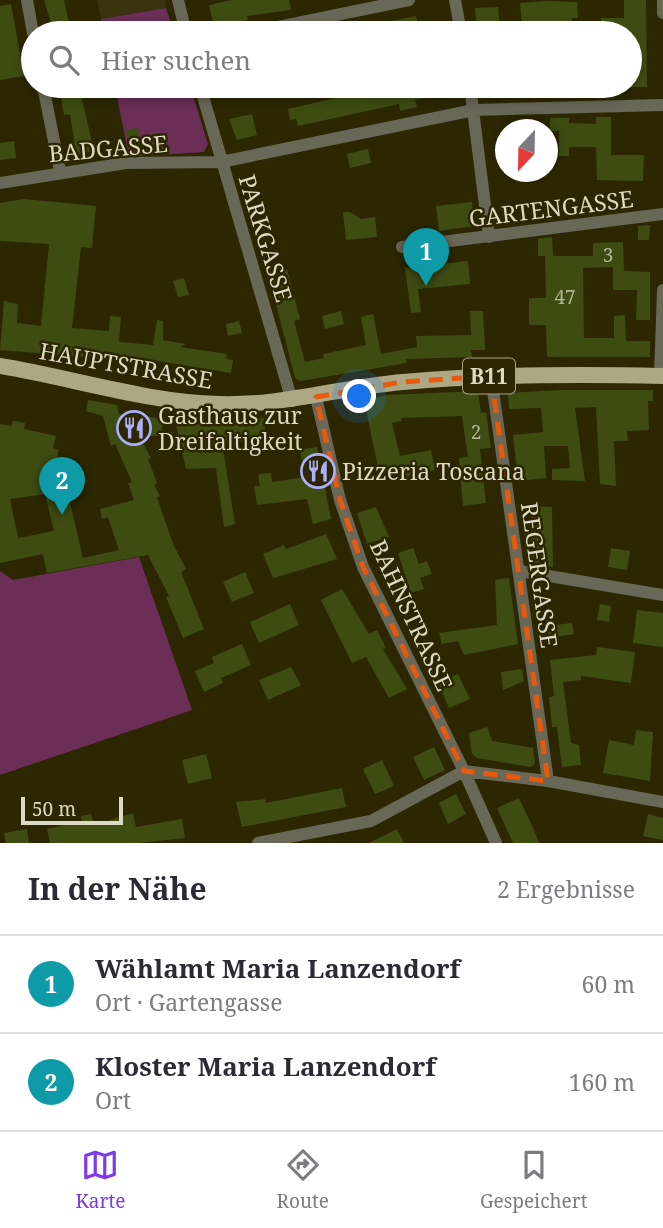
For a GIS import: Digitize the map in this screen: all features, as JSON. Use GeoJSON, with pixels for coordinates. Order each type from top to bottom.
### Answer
{"type":"FeatureCollection","features":[{"type":"Feature","properties":{"kind":"main road","name":"HAUPTSTRASSE"},"geometry":{"type":"LineString","coordinates":[[0,366],[192,402],[238,404],[292,401],[402,382],[491,376],[661,376]]}},
{"type":"Feature","properties":{"kind":"street"},"geometry":{"type":"LineString","coordinates":[[27,0],[31,21]]}},
{"type":"Feature","properties":{"kind":"street"},"geometry":{"type":"LineString","coordinates":[[178,0],[183,21]]}},
{"type":"Feature","properties":{"kind":"street"},"geometry":{"type":"LineString","coordinates":[[307,21],[409,0]]}},
{"type":"Feature","properties":{"kind":"street"},"geometry":{"type":"LineString","coordinates":[[455,0],[459,21]]}},
{"type":"Feature","properties":{"kind":"street"},"geometry":{"type":"LineString","coordinates":[[663,0],[663,13]]}},
{"type":"Feature","properties":{"kind":"street"},"geometry":{"type":"LineString","coordinates":[[45,98],[60,171]]}},
{"type":"Feature","properties":{"kind":"street","name":"PARKGASSE"},"geometry":{"type":"LineString","coordinates":[[203,98],[292,401]]}},
{"type":"Feature","properties":{"kind":"street"},"geometry":{"type":"LineString","coordinates":[[472,98],[489,237]]}},
{"type":"Feature","properties":{"kind":"street","name":"BADGASSE"},"geometry":{"type":"LineString","coordinates":[[0,183],[60,171],[125,163],[221,162],[474,110],[663,106]]}},
{"type":"Feature","properties":{"kind":"street","name":"GARTENGASSE"},"geometry":{"type":"LineString","coordinates":[[402,247],[663,214]]}},
{"type":"Feature","properties":{"kind":"street"},"geometry":{"type":"LineString","coordinates":[[661,376],[663,290]]}},
{"type":"Feature","properties":{"kind":"street","name":"REGERGASSE"},"geometry":{"type":"LineString","coordinates":[[491,376],[548,781]]}},
{"type":"Feature","properties":{"kind":"street","name":"BAHNSTRASSE"},"geometry":{"type":"LineString","coordinates":[[316,397],[340,500],[363,567],[464,771],[496,843]]}},
{"type":"Feature","properties":{"kind":"street"},"geometry":{"type":"LineString","coordinates":[[519,571],[663,595]]}},
{"type":"Feature","properties":{"kind":"street"},"geometry":{"type":"LineString","coordinates":[[258,843],[371,821],[464,771],[548,781],[663,802]]}},
{"type":"Feature","properties":{"kind":"highlighted area"},"geometry":{"type":"Polygon","coordinates":[[[491,376],[548,781],[464,771],[363,567],[340,500],[316,397],[402,382],[491,376]]]}},
{"type":"Feature","properties":{"kind":"shaded area"},"geometry":{"type":"Polygon","coordinates":[[[97,0],[165,0],[166,8],[101,19],[97,0]]]}},
{"type":"Feature","properties":{"kind":"shaded area"},"geometry":{"type":"Polygon","coordinates":[[[166,8],[170,21],[101,21],[166,8]]]}},
{"type":"Feature","properties":{"kind":"shaded area"},"geometry":{"type":"Polygon","coordinates":[[[117,98],[194,98],[208,144],[204,152],[129,157],[117,98]]]}},
{"type":"Feature","properties":{"kind":"shaded area"},"geometry":{"type":"Polygon","coordinates":[[[139,557],[192,710],[0,775],[0,571],[13,580],[139,557]]]}},
{"type":"Feature","properties":{"kind":"building"},"geometry":{"type":"Polygon","coordinates":[[[44,0],[64,0],[68,21],[50,21],[44,0]]]}},
{"type":"Feature","properties":{"kind":"building"},"geometry":{"type":"Polygon","coordinates":[[[232,0],[289,0],[291,10],[247,16],[248,20],[243,21],[213,21],[209,5],[232,0]]]}},
{"type":"Feature","properties":{"kind":"building"},"geometry":{"type":"Polygon","coordinates":[[[624,0],[646,0],[647,87],[642,87],[642,21],[601,21],[601,18],[624,18],[624,0]]]}},
{"type":"Feature","properties":{"kind":"building"},"geometry":{"type":"Polygon","coordinates":[[[577,2],[578,18],[572,18],[572,21],[522,21],[520,3],[577,2]]]}},
{"type":"Feature","properties":{"kind":"building"},"geometry":{"type":"Polygon","coordinates":[[[11,4],[21,59],[21,76],[0,80],[0,6],[11,4]]]}},
{"type":"Feature","properties":{"kind":"building"},"geometry":{"type":"Polygon","coordinates":[[[498,7],[499,21],[476,21],[475,8],[498,7]]]}},
{"type":"Feature","properties":{"kind":"building"},"geometry":{"type":"Polygon","coordinates":[[[416,16],[417,21],[391,21],[416,16]]]}},
{"type":"Feature","properties":{"kind":"building"},"geometry":{"type":"Polygon","coordinates":[[[61,98],[82,98],[94,151],[76,154],[70,114],[64,115],[61,98]]]}},
{"type":"Feature","properties":{"kind":"building"},"geometry":{"type":"Polygon","coordinates":[[[336,98],[427,98],[415,100],[417,107],[400,111],[399,104],[298,126],[296,119],[290,120],[288,109],[336,98]]]}},
{"type":"Feature","properties":{"kind":"building"},"geometry":{"type":"Polygon","coordinates":[[[252,114],[257,135],[237,140],[229,119],[252,114]]]}},
{"type":"Feature","properties":{"kind":"building"},"geometry":{"type":"Polygon","coordinates":[[[596,117],[611,117],[611,155],[644,155],[643,181],[597,180],[596,147],[569,147],[569,156],[559,156],[558,119],[550,118],[569,118],[569,123],[596,124],[596,117]]]}},
{"type":"Feature","properties":{"kind":"building"},"geometry":{"type":"Polygon","coordinates":[[[138,128],[141,145],[129,147],[126,130],[138,128]]]}},
{"type":"Feature","properties":{"kind":"building"},"geometry":{"type":"Polygon","coordinates":[[[14,141],[16,158],[0,160],[0,143],[14,141]]]}},
{"type":"Feature","properties":{"kind":"building"},"geometry":{"type":"Polygon","coordinates":[[[368,149],[371,163],[350,168],[347,154],[368,149]]]}},
{"type":"Feature","properties":{"kind":"building"},"geometry":{"type":"Polygon","coordinates":[[[24,199],[96,206],[92,248],[81,247],[72,328],[109,331],[110,316],[121,317],[119,342],[153,345],[157,320],[163,321],[163,340],[186,344],[180,347],[227,354],[226,359],[233,360],[231,373],[146,359],[146,362],[0,350],[4,301],[18,304],[17,323],[41,326],[49,244],[0,241],[0,203],[24,199]]]}},
{"type":"Feature","properties":{"kind":"building"},"geometry":{"type":"Polygon","coordinates":[[[472,202],[475,226],[439,231],[436,206],[472,202]]]}},
{"type":"Feature","properties":{"kind":"building"},"geometry":{"type":"Polygon","coordinates":[[[343,212],[350,212],[361,219],[375,217],[377,237],[346,240],[343,212]]]}},
{"type":"Feature","properties":{"kind":"building"},"geometry":{"type":"Polygon","coordinates":[[[650,225],[649,240],[638,240],[638,226],[650,225]]]}},
{"type":"Feature","properties":{"kind":"building"},"geometry":{"type":"Polygon","coordinates":[[[552,237],[553,256],[538,256],[538,239],[552,237]]]}},
{"type":"Feature","properties":{"kind":"building"},"geometry":{"type":"Polygon","coordinates":[[[623,242],[624,271],[650,272],[650,320],[636,320],[637,290],[613,290],[613,267],[583,268],[584,338],[614,338],[614,316],[625,315],[626,341],[650,341],[650,357],[547,357],[546,325],[529,325],[529,298],[546,298],[545,256],[593,256],[593,243],[623,242]]]}},
{"type":"Feature","properties":{"kind":"building"},"geometry":{"type":"Polygon","coordinates":[[[468,261],[470,284],[418,289],[421,312],[411,313],[405,268],[468,261]]]}},
{"type":"Feature","properties":{"kind":"building"},"geometry":{"type":"Polygon","coordinates":[[[287,269],[300,319],[294,321],[305,362],[324,358],[323,354],[366,345],[361,317],[373,314],[381,354],[417,347],[416,336],[471,335],[470,311],[483,311],[485,350],[471,350],[472,357],[406,359],[407,363],[301,381],[295,378],[268,273],[287,269]]]}},
{"type":"Feature","properties":{"kind":"building"},"geometry":{"type":"Polygon","coordinates":[[[184,278],[189,295],[178,297],[173,281],[184,278]]]}},
{"type":"Feature","properties":{"kind":"building"},"geometry":{"type":"Polygon","coordinates":[[[341,311],[344,324],[325,329],[322,316],[341,311]]]}},
{"type":"Feature","properties":{"kind":"building"},"geometry":{"type":"Polygon","coordinates":[[[239,321],[242,333],[228,336],[226,324],[239,321]]]}},
{"type":"Feature","properties":{"kind":"building"},"geometry":{"type":"Polygon","coordinates":[[[653,390],[653,401],[648,401],[649,430],[627,431],[628,441],[614,441],[616,486],[600,484],[596,407],[575,408],[585,481],[552,480],[552,469],[570,468],[568,446],[544,446],[546,478],[518,481],[513,435],[543,432],[541,408],[509,409],[508,393],[653,390]]]}},
{"type":"Feature","properties":{"kind":"building"},"geometry":{"type":"Polygon","coordinates":[[[478,391],[481,413],[486,412],[491,448],[480,449],[486,503],[463,506],[459,458],[468,457],[462,416],[401,418],[402,421],[392,423],[400,456],[431,450],[435,470],[381,482],[364,400],[386,395],[478,391]]]}},
{"type":"Feature","properties":{"kind":"building"},"geometry":{"type":"Polygon","coordinates":[[[88,400],[117,405],[119,414],[148,416],[164,421],[160,436],[139,436],[151,458],[148,459],[157,483],[154,485],[160,496],[157,498],[174,546],[186,569],[181,572],[204,629],[183,638],[166,597],[169,596],[148,555],[47,573],[43,554],[0,563],[0,424],[11,426],[13,421],[25,423],[24,429],[56,436],[53,448],[59,450],[53,475],[63,473],[83,558],[119,550],[108,517],[102,519],[100,509],[134,500],[128,483],[132,482],[115,444],[111,446],[103,416],[86,411],[88,400]],[[45,494],[10,499],[18,538],[54,531],[45,494]]]}},
{"type":"Feature","properties":{"kind":"building"},"geometry":{"type":"Polygon","coordinates":[[[264,418],[266,440],[222,443],[235,524],[224,527],[216,468],[186,469],[176,425],[264,418]]]}},
{"type":"Feature","properties":{"kind":"building"},"geometry":{"type":"Polygon","coordinates":[[[317,447],[331,519],[313,524],[307,499],[257,505],[254,486],[260,486],[258,474],[271,473],[272,482],[305,477],[300,450],[317,447]]]}},
{"type":"Feature","properties":{"kind":"building"},"geometry":{"type":"Polygon","coordinates":[[[532,506],[552,507],[553,567],[528,563],[524,531],[531,531],[532,506]]]}},
{"type":"Feature","properties":{"kind":"building"},"geometry":{"type":"Polygon","coordinates":[[[376,507],[389,537],[367,544],[357,513],[376,507]]]}},
{"type":"Feature","properties":{"kind":"building"},"geometry":{"type":"Polygon","coordinates":[[[326,534],[337,559],[273,578],[263,554],[284,545],[286,549],[326,534]]]}},
{"type":"Feature","properties":{"kind":"building"},"geometry":{"type":"Polygon","coordinates":[[[413,548],[419,564],[427,561],[432,574],[420,578],[424,589],[411,593],[398,553],[413,548]]]}},
{"type":"Feature","properties":{"kind":"building"},"geometry":{"type":"Polygon","coordinates":[[[611,548],[630,551],[627,570],[608,567],[611,548]]]}},
{"type":"Feature","properties":{"kind":"building"},"geometry":{"type":"Polygon","coordinates":[[[245,572],[254,593],[232,602],[223,582],[245,572]]]}},
{"type":"Feature","properties":{"kind":"building"},"geometry":{"type":"Polygon","coordinates":[[[509,578],[518,644],[464,655],[458,641],[442,644],[439,633],[497,625],[495,580],[509,578]]]}},
{"type":"Feature","properties":{"kind":"building"},"geometry":{"type":"Polygon","coordinates":[[[342,589],[369,634],[377,630],[386,648],[383,649],[407,689],[389,698],[366,657],[352,663],[321,600],[342,589]]]}},
{"type":"Feature","properties":{"kind":"building"},"geometry":{"type":"Polygon","coordinates":[[[290,604],[299,625],[259,643],[250,622],[290,604]]]}},
{"type":"Feature","properties":{"kind":"building"},"geometry":{"type":"Polygon","coordinates":[[[600,604],[611,606],[609,622],[597,620],[600,604]]]}},
{"type":"Feature","properties":{"kind":"building"},"geometry":{"type":"Polygon","coordinates":[[[637,610],[663,613],[663,647],[633,643],[637,610]]]}},
{"type":"Feature","properties":{"kind":"building"},"geometry":{"type":"Polygon","coordinates":[[[572,623],[574,634],[549,638],[547,626],[572,623]]]}},
{"type":"Feature","properties":{"kind":"building"},"geometry":{"type":"Polygon","coordinates":[[[242,644],[251,665],[221,678],[223,683],[204,692],[195,671],[214,663],[212,657],[242,644]]]}},
{"type":"Feature","properties":{"kind":"building"},"geometry":{"type":"Polygon","coordinates":[[[597,647],[635,652],[631,683],[581,676],[581,680],[563,682],[571,743],[579,745],[581,765],[562,767],[557,727],[552,727],[549,697],[554,696],[550,660],[596,655],[597,647]]]}},
{"type":"Feature","properties":{"kind":"building"},"geometry":{"type":"Polygon","coordinates":[[[291,667],[301,685],[268,700],[259,680],[291,667]]]}},
{"type":"Feature","properties":{"kind":"building"},"geometry":{"type":"Polygon","coordinates":[[[522,669],[524,681],[503,690],[501,672],[522,669]]]}},
{"type":"Feature","properties":{"kind":"building"},"geometry":{"type":"Polygon","coordinates":[[[458,674],[470,699],[449,708],[438,683],[458,674]]]}},
{"type":"Feature","properties":{"kind":"building"},"geometry":{"type":"Polygon","coordinates":[[[487,727],[492,741],[533,748],[535,763],[531,767],[477,758],[472,754],[469,733],[487,727]]]}},
{"type":"Feature","properties":{"kind":"building"},"geometry":{"type":"Polygon","coordinates":[[[636,730],[653,732],[650,781],[603,773],[609,740],[634,745],[636,730]]]}},
{"type":"Feature","properties":{"kind":"building"},"geometry":{"type":"Polygon","coordinates":[[[434,747],[445,770],[424,780],[413,757],[434,747]]]}},
{"type":"Feature","properties":{"kind":"building"},"geometry":{"type":"Polygon","coordinates":[[[206,754],[212,778],[188,784],[182,760],[206,754]]]}},
{"type":"Feature","properties":{"kind":"building"},"geometry":{"type":"Polygon","coordinates":[[[382,760],[394,786],[375,794],[363,769],[382,760]]]}},
{"type":"Feature","properties":{"kind":"building"},"geometry":{"type":"Polygon","coordinates":[[[342,788],[346,807],[242,827],[236,802],[265,799],[266,803],[342,788]]]}},
{"type":"Feature","properties":{"kind":"building"},"geometry":{"type":"Polygon","coordinates":[[[456,794],[466,814],[448,824],[439,803],[456,794]]]}},
{"type":"Feature","properties":{"kind":"building"},"geometry":{"type":"Polygon","coordinates":[[[519,798],[539,843],[513,843],[497,808],[519,798]]]}},
{"type":"Feature","properties":{"kind":"building"},"geometry":{"type":"Polygon","coordinates":[[[133,813],[136,827],[182,819],[185,838],[139,843],[50,843],[47,829],[82,821],[81,816],[91,814],[94,825],[133,813]]]}},
{"type":"Feature","properties":{"kind":"building"},"geometry":{"type":"Polygon","coordinates":[[[648,814],[663,818],[663,840],[643,836],[648,814]]]}},
{"type":"Feature","properties":{"kind":"building"},"geometry":{"type":"Polygon","coordinates":[[[27,829],[29,843],[6,843],[4,833],[27,829]]]}},
{"type":"Feature","properties":{"kind":"building"},"geometry":{"type":"Polygon","coordinates":[[[397,829],[404,843],[369,843],[397,829]]]}},
{"type":"Feature","properties":{"kind":"place","name":"Wählamt Maria Lanzendorf"},"geometry":{"type":"Point","coordinates":[426,286]}},
{"type":"Feature","properties":{"kind":"place","name":"Gasthaus zur Dreifaltigkeit"},"geometry":{"type":"Point","coordinates":[134,428]}},
{"type":"Feature","properties":{"kind":"place","name":"Pizzeria Toscana"},"geometry":{"type":"Point","coordinates":[318,471]}},
{"type":"Feature","properties":{"kind":"place","name":"Kloster Maria Lanzendorf"},"geometry":{"type":"Point","coordinates":[62,515]}}]}
